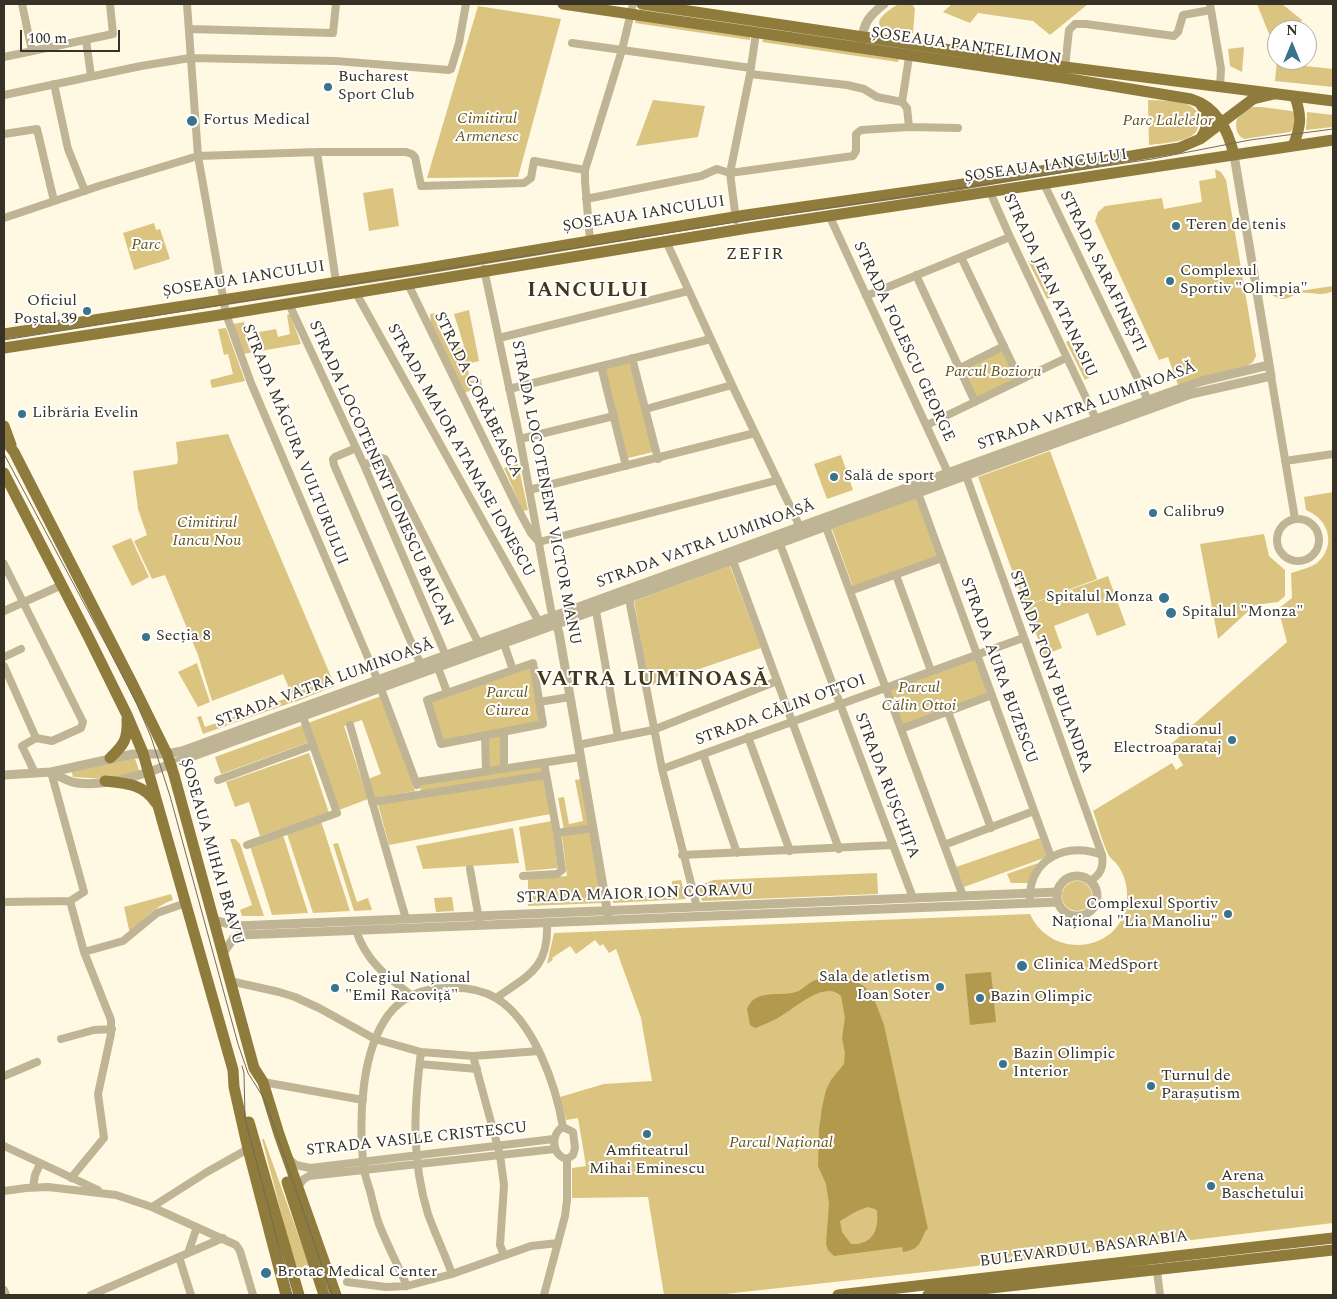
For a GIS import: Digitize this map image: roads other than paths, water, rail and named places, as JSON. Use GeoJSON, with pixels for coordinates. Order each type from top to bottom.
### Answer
{"type":"FeatureCollection","features":[{"type":"Feature","properties":{"kind":"main road","name":"ȘOSEAUA PANTELIMON"},"geometry":{"type":"LineString","coordinates":[[563,4],[632,9],[756,33],[861,43],[1065,67],[1333,101]]}},
{"type":"Feature","properties":{"kind":"main road","name":"ȘOSEAUA PANTELIMON"},"geometry":{"type":"LineString","coordinates":[[642,4],[689,7],[861,43]]}},
{"type":"Feature","properties":{"kind":"main road","name":"ȘOSEAUA PANTELIMON"},"geometry":{"type":"LineString","coordinates":[[911,50],[1191,99],[1209,108],[1222,123],[1229,136],[1234,155]]}},
{"type":"Feature","properties":{"kind":"main road","name":"ȘOSEAUA IANCULUI"},"geometry":{"type":"LineString","coordinates":[[4,334],[736,217],[957,185],[1179,148],[1200,139],[1253,99],[1274,94]]}},
{"type":"Feature","properties":{"kind":"main road"},"geometry":{"type":"LineString","coordinates":[[1293,146],[1300,129],[1301,120],[1294,97]]}},
{"type":"Feature","properties":{"kind":"main road"},"geometry":{"type":"LineString","coordinates":[[1191,99],[1203,107],[1207,117],[1206,130],[1200,139]]}},
{"type":"Feature","properties":{"kind":"main road"},"geometry":{"type":"LineString","coordinates":[[1234,155],[1333,140]]}},
{"type":"Feature","properties":{"kind":"main road","name":"ȘOSEAUA IANCULUI"},"geometry":{"type":"LineString","coordinates":[[4,348],[289,304],[829,215],[1234,155]]}},
{"type":"Feature","properties":{"kind":"main road"},"geometry":{"type":"LineString","coordinates":[[4,426],[14,452]]}},
{"type":"Feature","properties":{"kind":"main road","name":"ȘOSEAUA MIHAI BRAVU"},"geometry":{"type":"LineString","coordinates":[[4,439],[14,452],[169,759],[254,1068],[263,1082],[286,1156],[336,1295]]}},
{"type":"Feature","properties":{"kind":"main road"},"geometry":{"type":"LineString","coordinates":[[4,473],[148,754],[154,771],[159,808],[299,1295]]}},
{"type":"Feature","properties":{"kind":"main road"},"geometry":{"type":"LineString","coordinates":[[110,758],[121,747],[126,738],[127,715]]}},
{"type":"Feature","properties":{"kind":"main road"},"geometry":{"type":"LineString","coordinates":[[105,782],[140,787],[149,794],[159,808]]}},
{"type":"Feature","properties":{"kind":"main road"},"geometry":{"type":"LineString","coordinates":[[254,1068],[271,1131],[324,1295]]}},
{"type":"Feature","properties":{"kind":"main road"},"geometry":{"type":"LineString","coordinates":[[233,1070],[234,1087],[248,1149],[286,1295]]}},
{"type":"Feature","properties":{"kind":"main road","name":"BULEVARDUL BASARABIA"},"geometry":{"type":"LineString","coordinates":[[928,1292],[1333,1238]]}},
{"type":"Feature","properties":{"kind":"main road","name":"BULEVARDUL BASARABIA"},"geometry":{"type":"LineString","coordinates":[[838,1295],[928,1292],[1157,1271],[1333,1250]]}},
{"type":"Feature","properties":{"kind":"street"},"geometry":{"type":"LineString","coordinates":[[22,4],[32,51]]}},
{"type":"Feature","properties":{"kind":"street"},"geometry":{"type":"LineString","coordinates":[[4,57],[113,34],[110,4]]}},
{"type":"Feature","properties":{"kind":"street","name":"STRADA MĂGURA VULTURULUI"},"geometry":{"type":"LineString","coordinates":[[187,4],[198,156],[226,314],[250,383],[379,685],[420,794]]}},
{"type":"Feature","properties":{"kind":"street"},"geometry":{"type":"LineString","coordinates":[[188,29],[333,33],[336,4]]}},
{"type":"Feature","properties":{"kind":"street"},"geometry":{"type":"LineString","coordinates":[[4,95],[141,66],[190,58],[336,61],[449,70],[451,69],[459,43],[466,4]]}},
{"type":"Feature","properties":{"kind":"street"},"geometry":{"type":"LineString","coordinates":[[861,43],[863,28],[870,15],[884,4]]}},
{"type":"Feature","properties":{"kind":"street"},"geometry":{"type":"LineString","coordinates":[[1065,67],[1069,30],[1075,24],[1174,36],[1178,32],[1183,15],[1211,7],[1221,69],[1220,87]]}},
{"type":"Feature","properties":{"kind":"street"},"geometry":{"type":"LineString","coordinates":[[590,241],[585,170],[622,50],[632,9]]}},
{"type":"Feature","properties":{"kind":"street"},"geometry":{"type":"LineString","coordinates":[[737,230],[730,173],[751,71],[756,33]]}},
{"type":"Feature","properties":{"kind":"street"},"geometry":{"type":"LineString","coordinates":[[86,40],[91,76]]}},
{"type":"Feature","properties":{"kind":"street"},"geometry":{"type":"LineString","coordinates":[[572,43],[864,89],[877,97],[902,102],[907,108],[909,126]]}},
{"type":"Feature","properties":{"kind":"street"},"geometry":{"type":"LineString","coordinates":[[902,102],[911,50]]}},
{"type":"Feature","properties":{"kind":"street"},"geometry":{"type":"LineString","coordinates":[[54,84],[64,136],[85,191]]}},
{"type":"Feature","properties":{"kind":"street","name":"ȘOSEAUA IANCULUI"},"geometry":{"type":"LineString","coordinates":[[730,173],[850,157],[855,154],[856,134],[861,130],[909,126],[958,128]]}},
{"type":"Feature","properties":{"kind":"street"},"geometry":{"type":"LineString","coordinates":[[4,134],[36,128],[54,201]]}},
{"type":"Feature","properties":{"kind":"street"},"geometry":{"type":"LineString","coordinates":[[4,218],[198,156],[317,152],[409,153],[415,157],[421,186],[524,183],[531,178],[534,161],[585,170]]}},
{"type":"Feature","properties":{"kind":"street"},"geometry":{"type":"LineString","coordinates":[[317,152],[336,282]]}},
{"type":"Feature","properties":{"kind":"street"},"geometry":{"type":"LineString","coordinates":[[1234,155],[1294,519]]}},
{"type":"Feature","properties":{"kind":"street"},"geometry":{"type":"LineString","coordinates":[[586,199],[701,176],[717,169],[730,173]]}},
{"type":"Feature","properties":{"kind":"street","name":"STRADA SARAFINEȘTI"},"geometry":{"type":"LineString","coordinates":[[1044,184],[1154,401]]}},
{"type":"Feature","properties":{"kind":"street","name":"STRADA JEAN ATANASIU"},"geometry":{"type":"LineString","coordinates":[[990,192],[1096,419]]}},
{"type":"Feature","properties":{"kind":"street","name":"STRADA FOLESCU GEORGE"},"geometry":{"type":"LineString","coordinates":[[829,215],[950,477]]}},
{"type":"Feature","properties":{"kind":"street"},"geometry":{"type":"LineString","coordinates":[[866,296],[1010,238]]}},
{"type":"Feature","properties":{"kind":"street"},"geometry":{"type":"LineString","coordinates":[[666,241],[688,292],[800,527]]}},
{"type":"Feature","properties":{"kind":"street"},"geometry":{"type":"LineString","coordinates":[[961,257],[1020,380]]}},
{"type":"Feature","properties":{"kind":"street","name":"STRADA LOCOTENENT VICTOR MANU"},"geometry":{"type":"LineString","coordinates":[[483,258],[520,439],[550,610],[555,621],[570,697],[608,915]]}},
{"type":"Feature","properties":{"kind":"street"},"geometry":{"type":"LineString","coordinates":[[916,275],[975,402]]}},
{"type":"Feature","properties":{"kind":"street","name":"STRADA CORĂBEASCA"},"geometry":{"type":"LineString","coordinates":[[408,284],[519,511],[531,533],[539,542]]}},
{"type":"Feature","properties":{"kind":"street"},"geometry":{"type":"LineString","coordinates":[[499,338],[688,292]]}},
{"type":"Feature","properties":{"kind":"street","name":"STRADA MAIOR ATANASE IONESCU"},"geometry":{"type":"LineString","coordinates":[[356,293],[539,622]]}},
{"type":"Feature","properties":{"kind":"street","name":"STRADA LOCOTENENT IONESCU BAICAN"},"geometry":{"type":"LineString","coordinates":[[289,304],[364,465],[446,656]]}},
{"type":"Feature","properties":{"kind":"street"},"geometry":{"type":"LineString","coordinates":[[510,389],[711,339]]}},
{"type":"Feature","properties":{"kind":"street"},"geometry":{"type":"LineString","coordinates":[[960,368],[1004,346]]}},
{"type":"Feature","properties":{"kind":"street"},"geometry":{"type":"LineString","coordinates":[[632,358],[658,459]]}},
{"type":"Feature","properties":{"kind":"street"},"geometry":{"type":"LineString","coordinates":[[927,425],[1066,358]]}},
{"type":"Feature","properties":{"kind":"street","name":"STRADA VATRA LUMINOASĂ"},"geometry":{"type":"LineString","coordinates":[[51,772],[78,783],[105,782],[154,771],[182,751],[379,685],[438,668],[504,644],[555,621],[800,527],[964,472],[1154,401],[1202,381],[1269,365]]}},
{"type":"Feature","properties":{"kind":"street"},"geometry":{"type":"LineString","coordinates":[[601,366],[626,466]]}},
{"type":"Feature","properties":{"kind":"street","name":"STRADA VATRA LUMINOASĂ"},"geometry":{"type":"LineString","coordinates":[[964,472],[1096,419],[1154,401],[1271,376]]}},
{"type":"Feature","properties":{"kind":"street"},"geometry":{"type":"LineString","coordinates":[[646,409],[732,385]]}},
{"type":"Feature","properties":{"kind":"street"},"geometry":{"type":"LineString","coordinates":[[520,439],[614,416]]}},
{"type":"Feature","properties":{"kind":"street"},"geometry":{"type":"LineString","coordinates":[[529,490],[755,433]]}},
{"type":"Feature","properties":{"kind":"street"},"geometry":{"type":"LineString","coordinates":[[356,448],[335,457],[333,460],[334,465],[421,665]]}},
{"type":"Feature","properties":{"kind":"street"},"geometry":{"type":"LineString","coordinates":[[1285,462],[1333,454]]}},
{"type":"Feature","properties":{"kind":"street"},"geometry":{"type":"LineString","coordinates":[[364,465],[382,458],[385,459],[478,644]]}},
{"type":"Feature","properties":{"kind":"street","name":"STRADA TONY BULANDRA"},"geometry":{"type":"LineString","coordinates":[[964,472],[1102,855]]}},
{"type":"Feature","properties":{"kind":"street","name":"STRADA VATRA LUMINOASĂ"},"geometry":{"type":"LineString","coordinates":[[4,776],[51,772],[110,758],[148,754],[169,759],[303,717],[421,665],[539,622],[555,621],[596,611],[918,494],[950,477]]}},
{"type":"Feature","properties":{"kind":"street"},"geometry":{"type":"LineString","coordinates":[[539,542],[778,480]]}},
{"type":"Feature","properties":{"kind":"street","name":"STRADA AURA BUZESCU"},"geometry":{"type":"LineString","coordinates":[[918,494],[1051,857]]}},
{"type":"Feature","properties":{"kind":"street"},"geometry":{"type":"LineString","coordinates":[[1294,519],[1307,521],[1316,529],[1318,535],[1318,547],[1315,552],[1299,560],[1283,554],[1278,544],[1280,529],[1284,524],[1294,519]]}},
{"type":"Feature","properties":{"kind":"street"},"geometry":{"type":"LineString","coordinates":[[826,527],[963,901]]}},
{"type":"Feature","properties":{"kind":"street","name":"STRADA RUȘCHIȚA"},"geometry":{"type":"LineString","coordinates":[[780,544],[913,903]]}},
{"type":"Feature","properties":{"kind":"street"},"geometry":{"type":"LineString","coordinates":[[850,591],[942,558]]}},
{"type":"Feature","properties":{"kind":"street"},"geometry":{"type":"LineString","coordinates":[[734,561],[839,849]]}},
{"type":"Feature","properties":{"kind":"street"},"geometry":{"type":"LineString","coordinates":[[4,564],[83,726],[52,741],[36,738],[24,744],[22,748],[35,774]]}},
{"type":"Feature","properties":{"kind":"street"},"geometry":{"type":"LineString","coordinates":[[896,575],[931,671]]}},
{"type":"Feature","properties":{"kind":"street"},"geometry":{"type":"LineString","coordinates":[[4,611],[62,586]]}},
{"type":"Feature","properties":{"kind":"street"},"geometry":{"type":"LineString","coordinates":[[629,599],[653,730],[697,912]]}},
{"type":"Feature","properties":{"kind":"street"},"geometry":{"type":"LineString","coordinates":[[596,611],[618,738]]}},
{"type":"Feature","properties":{"kind":"street","name":"STRADA CĂLIN OTTOI"},"geometry":{"type":"LineString","coordinates":[[662,769],[1023,638]]}},
{"type":"Feature","properties":{"kind":"street"},"geometry":{"type":"LineString","coordinates":[[504,644],[513,670]]}},
{"type":"Feature","properties":{"kind":"street"},"geometry":{"type":"LineString","coordinates":[[4,657],[21,649]]}},
{"type":"Feature","properties":{"kind":"street"},"geometry":{"type":"LineString","coordinates":[[533,663],[543,724],[440,744],[427,700],[513,670],[533,663]]}},
{"type":"Feature","properties":{"kind":"street"},"geometry":{"type":"LineString","coordinates":[[4,666],[36,738]]}},
{"type":"Feature","properties":{"kind":"street"},"geometry":{"type":"LineString","coordinates":[[438,668],[447,692]]}},
{"type":"Feature","properties":{"kind":"street"},"geometry":{"type":"LineString","coordinates":[[578,745],[653,730],[778,681]]}},
{"type":"Feature","properties":{"kind":"street"},"geometry":{"type":"LineString","coordinates":[[901,730],[992,695]]}},
{"type":"Feature","properties":{"kind":"street"},"geometry":{"type":"LineString","coordinates":[[539,702],[570,697]]}},
{"type":"Feature","properties":{"kind":"street"},"geometry":{"type":"LineString","coordinates":[[948,712],[991,828]]}},
{"type":"Feature","properties":{"kind":"street"},"geometry":{"type":"LineString","coordinates":[[247,845],[337,814],[303,717]]}},
{"type":"Feature","properties":{"kind":"street"},"geometry":{"type":"LineString","coordinates":[[350,726],[406,924]]}},
{"type":"Feature","properties":{"kind":"street"},"geometry":{"type":"LineString","coordinates":[[504,732],[504,769]]}},
{"type":"Feature","properties":{"kind":"street"},"geometry":{"type":"LineString","coordinates":[[485,736],[486,772]]}},
{"type":"Feature","properties":{"kind":"street"},"geometry":{"type":"LineString","coordinates":[[748,737],[790,851]]}},
{"type":"Feature","properties":{"kind":"street"},"geometry":{"type":"LineString","coordinates":[[218,780],[313,746]]}},
{"type":"Feature","properties":{"kind":"street"},"geometry":{"type":"LineString","coordinates":[[703,754],[737,853]]}},
{"type":"Feature","properties":{"kind":"street"},"geometry":{"type":"LineString","coordinates":[[416,782],[581,757]]}},
{"type":"Feature","properties":{"kind":"street"},"geometry":{"type":"LineString","coordinates":[[524,876],[557,874],[562,870],[544,763]]}},
{"type":"Feature","properties":{"kind":"street"},"geometry":{"type":"LineString","coordinates":[[4,902],[70,901],[84,892],[51,772]]}},
{"type":"Feature","properties":{"kind":"street"},"geometry":{"type":"LineString","coordinates":[[372,802],[546,775]]}},
{"type":"Feature","properties":{"kind":"street"},"geometry":{"type":"LineString","coordinates":[[944,845],[1034,811]]}},
{"type":"Feature","properties":{"kind":"street"},"geometry":{"type":"LineString","coordinates":[[557,834],[593,828]]}},
{"type":"Feature","properties":{"kind":"street"},"geometry":{"type":"LineString","coordinates":[[682,855],[893,846]]}},
{"type":"Feature","properties":{"kind":"street"},"geometry":{"type":"LineString","coordinates":[[1030,898],[1032,884],[1039,869],[1051,857],[1059,853],[1076,849],[1102,855],[1101,871],[1090,882]]}},
{"type":"Feature","properties":{"kind":"street"},"geometry":{"type":"LineString","coordinates":[[470,869],[480,921]]}},
{"type":"Feature","properties":{"kind":"street"},"geometry":{"type":"LineString","coordinates":[[1081,877],[1090,882],[1096,891],[1093,907],[1087,913],[1077,916],[1064,911],[1058,897],[1062,883],[1070,878],[1081,877]]}},
{"type":"Feature","properties":{"kind":"street","name":"STRADA MAIOR ION CORAVU"},"geometry":{"type":"LineString","coordinates":[[223,953],[235,938],[240,935],[355,926],[1058,897]]}},
{"type":"Feature","properties":{"kind":"street"},"geometry":{"type":"LineString","coordinates":[[70,901],[84,952],[110,1014],[112,1029],[98,1090],[104,1138],[71,1178]]}},
{"type":"Feature","properties":{"kind":"street"},"geometry":{"type":"LineString","coordinates":[[84,952],[123,941],[157,913],[186,903]]}},
{"type":"Feature","properties":{"kind":"street","name":"STRADA MAIOR ION CORAVU"},"geometry":{"type":"LineString","coordinates":[[480,921],[547,922],[608,915]]}},
{"type":"Feature","properties":{"kind":"street","name":"STRADA MAIOR ION CORAVU"},"geometry":{"type":"LineString","coordinates":[[214,920],[236,926],[355,926]]}},
{"type":"Feature","properties":{"kind":"street"},"geometry":{"type":"LineString","coordinates":[[496,998],[535,970],[544,950],[548,933],[547,922]]}},
{"type":"Feature","properties":{"kind":"street"},"geometry":{"type":"LineString","coordinates":[[355,926],[359,941],[368,957],[385,975],[411,995]]}},
{"type":"Feature","properties":{"kind":"street"},"geometry":{"type":"LineString","coordinates":[[230,981],[279,992],[302,1000],[375,1039],[422,1052],[473,1056],[539,1052]]}},
{"type":"Feature","properties":{"kind":"street"},"geometry":{"type":"LineString","coordinates":[[407,1286],[379,1224],[362,1162],[363,1100],[368,1065],[375,1039],[390,1013],[411,995],[429,990],[456,988],[471,990],[496,998],[513,1014],[529,1034],[539,1052],[558,1102],[563,1127]]}},
{"type":"Feature","properties":{"kind":"street"},"geometry":{"type":"LineString","coordinates":[[61,1039],[94,1030],[112,1029]]}},
{"type":"Feature","properties":{"kind":"street"},"geometry":{"type":"LineString","coordinates":[[422,1052],[414,1112],[416,1160],[428,1213],[452,1274]]}},
{"type":"Feature","properties":{"kind":"street"},"geometry":{"type":"LineString","coordinates":[[473,1056],[499,1146],[504,1185],[500,1245],[504,1255]]}},
{"type":"Feature","properties":{"kind":"street"},"geometry":{"type":"LineString","coordinates":[[4,1076],[37,1062]]}},
{"type":"Feature","properties":{"kind":"street"},"geometry":{"type":"LineString","coordinates":[[420,1064],[476,1068]]}},
{"type":"Feature","properties":{"kind":"street"},"geometry":{"type":"LineString","coordinates":[[263,1082],[363,1100]]}},
{"type":"Feature","properties":{"kind":"street"},"geometry":{"type":"LineString","coordinates":[[563,1127],[570,1130],[574,1135],[575,1152],[571,1158],[567,1159],[559,1156],[555,1149],[554,1139],[556,1132],[563,1127]]}},
{"type":"Feature","properties":{"kind":"street","name":"STRADA VASILE CRISTESCU"},"geometry":{"type":"LineString","coordinates":[[297,1186],[310,1176],[364,1170],[499,1146],[554,1139]]}},
{"type":"Feature","properties":{"kind":"street"},"geometry":{"type":"LineString","coordinates":[[4,1146],[104,1193]]}},
{"type":"Feature","properties":{"kind":"street"},"geometry":{"type":"LineString","coordinates":[[152,1207],[207,1172],[248,1149]]}},
{"type":"Feature","properties":{"kind":"street","name":"STRADA VASILE CRISTESCU"},"geometry":{"type":"LineString","coordinates":[[286,1156],[296,1165],[310,1168],[362,1162],[500,1155],[555,1149]]}},
{"type":"Feature","properties":{"kind":"street"},"geometry":{"type":"LineString","coordinates":[[544,1295],[565,1216],[567,1159]]}},
{"type":"Feature","properties":{"kind":"street"},"geometry":{"type":"LineString","coordinates":[[33,1187],[35,1175],[40,1164]]}},
{"type":"Feature","properties":{"kind":"street"},"geometry":{"type":"LineString","coordinates":[[4,1191],[33,1187],[104,1193],[152,1207],[236,1245],[240,1251],[252,1295]]}},
{"type":"Feature","properties":{"kind":"street"},"geometry":{"type":"LineString","coordinates":[[188,1253],[197,1227]]}},
{"type":"Feature","properties":{"kind":"street"},"geometry":{"type":"LineString","coordinates":[[90,1295],[223,1238]]}},
{"type":"Feature","properties":{"kind":"street"},"geometry":{"type":"LineString","coordinates":[[347,1282],[386,1287],[407,1286],[452,1274],[531,1246],[558,1243]]}},
{"type":"Feature","properties":{"kind":"street"},"geometry":{"type":"LineString","coordinates":[[179,1257],[191,1295]]}},
{"type":"Feature","properties":{"kind":"street"},"geometry":{"type":"LineString","coordinates":[[1157,1271],[1160,1295]]}},
{"type":"Feature","properties":{"kind":"street"},"geometry":{"type":"LineString","coordinates":[[4,1290],[6,1295]]}},
{"type":"Feature","properties":{"kind":"tram line"},"geometry":{"type":"LineString","coordinates":[[4,340],[736,222],[1152,159],[1250,140],[1333,129]]}},
{"type":"Feature","properties":{"kind":"tram line"},"geometry":{"type":"LineString","coordinates":[[4,454],[109,650],[136,702],[151,737],[170,796],[238,1044],[248,1073],[265,1100],[332,1295]]}},
{"type":"Feature","properties":{"kind":"tram line"},"geometry":{"type":"LineString","coordinates":[[242,1066],[244,1073],[245,1119],[292,1295]]}},
{"type":"Feature","properties":{"kind":"place","name":"Bucharest Sport Club"},"geometry":{"type":"Point","coordinates":[328,87]}},
{"type":"Feature","properties":{"kind":"place","name":"Fortus Medical"},"geometry":{"type":"Point","coordinates":[192,121]}},
{"type":"Feature","properties":{"kind":"place","name":"Teren de tenis"},"geometry":{"type":"Point","coordinates":[1176,226]}},
{"type":"Feature","properties":{"kind":"place","name":"Complexul Sportiv \"Olimpia\""},"geometry":{"type":"Point","coordinates":[1170,281]}},
{"type":"Feature","properties":{"kind":"place","name":"Oficiul Poștal 39"},"geometry":{"type":"Point","coordinates":[87,311]}},
{"type":"Feature","properties":{"kind":"place","name":"Librăria Evelin"},"geometry":{"type":"Point","coordinates":[22,414]}},
{"type":"Feature","properties":{"kind":"place","name":"Sală de sport"},"geometry":{"type":"Point","coordinates":[834,477]}},
{"type":"Feature","properties":{"kind":"place","name":"Calibru9"},"geometry":{"type":"Point","coordinates":[1153,513]}},
{"type":"Feature","properties":{"kind":"place","name":"Spitalul Monza"},"geometry":{"type":"Point","coordinates":[1164,598]}},
{"type":"Feature","properties":{"kind":"place","name":"Spitalul \"Monza\""},"geometry":{"type":"Point","coordinates":[1171,613]}},
{"type":"Feature","properties":{"kind":"place","name":"Secția 8"},"geometry":{"type":"Point","coordinates":[146,637]}},
{"type":"Feature","properties":{"kind":"place","name":"Stadionul Electroaparataj"},"geometry":{"type":"Point","coordinates":[1232,740]}},
{"type":"Feature","properties":{"kind":"place","name":"Complexul Sportiv Național \"Lia Manoliu\""},"geometry":{"type":"Point","coordinates":[1228,914]}},
{"type":"Feature","properties":{"kind":"place","name":"Clinica MedSport"},"geometry":{"type":"Point","coordinates":[1022,966]}},
{"type":"Feature","properties":{"kind":"place","name":"Sala de atletism Ioan Soter"},"geometry":{"type":"Point","coordinates":[940,987]}},
{"type":"Feature","properties":{"kind":"place","name":"Colegiul Național \"Emil Racoviță\""},"geometry":{"type":"Point","coordinates":[335,988]}},
{"type":"Feature","properties":{"kind":"place","name":"Bazin Olimpic"},"geometry":{"type":"Point","coordinates":[980,998]}},
{"type":"Feature","properties":{"kind":"place","name":"Bazin Olimpic Interior"},"geometry":{"type":"Point","coordinates":[1003,1064]}},
{"type":"Feature","properties":{"kind":"place","name":"Turnul de Parașutism"},"geometry":{"type":"Point","coordinates":[1151,1086]}},
{"type":"Feature","properties":{"kind":"place","name":"Amfiteatrul Mihai Eminescu"},"geometry":{"type":"Point","coordinates":[647,1134]}},
{"type":"Feature","properties":{"kind":"place","name":"Arena Baschetului"},"geometry":{"type":"Point","coordinates":[1211,1186]}},
{"type":"Feature","properties":{"kind":"place","name":"Brotac Medical Center"},"geometry":{"type":"Point","coordinates":[266,1273]}},
{"type":"Feature","properties":{"kind":"district","name":"ZEFIR"},"geometry":{"type":"Point","coordinates":[755,255]}},
{"type":"Feature","properties":{"kind":"district","name":"IANCULUI"},"geometry":{"type":"Point","coordinates":[588,292]}},
{"type":"Feature","properties":{"kind":"district","name":"VATRA LUMINOASĂ"},"geometry":{"type":"Point","coordinates":[653,681]}},
{"type":"Feature","properties":{"kind":"park label","name":"Parc Lalelelor"},"geometry":{"type":"Point","coordinates":[1168,122]}},
{"type":"Feature","properties":{"kind":"park label","name":"Cimitirul Armenesc"},"geometry":{"type":"Point","coordinates":[487,129]}},
{"type":"Feature","properties":{"kind":"park label","name":"Parc"},"geometry":{"type":"Point","coordinates":[146,246]}},
{"type":"Feature","properties":{"kind":"park label","name":"Parcul Bozioru"},"geometry":{"type":"Point","coordinates":[993,373]}},
{"type":"Feature","properties":{"kind":"park label","name":"Cimitirul Iancu Nou"},"geometry":{"type":"Point","coordinates":[207,533]}},
{"type":"Feature","properties":{"kind":"park label","name":"Parcul Călin Ottoi"},"geometry":{"type":"Point","coordinates":[919,698]}},
{"type":"Feature","properties":{"kind":"park label","name":"Parcul Ciurea"},"geometry":{"type":"Point","coordinates":[507,703]}},
{"type":"Feature","properties":{"kind":"park label","name":"Parcul Național"},"geometry":{"type":"Point","coordinates":[781,1144]}}]}
